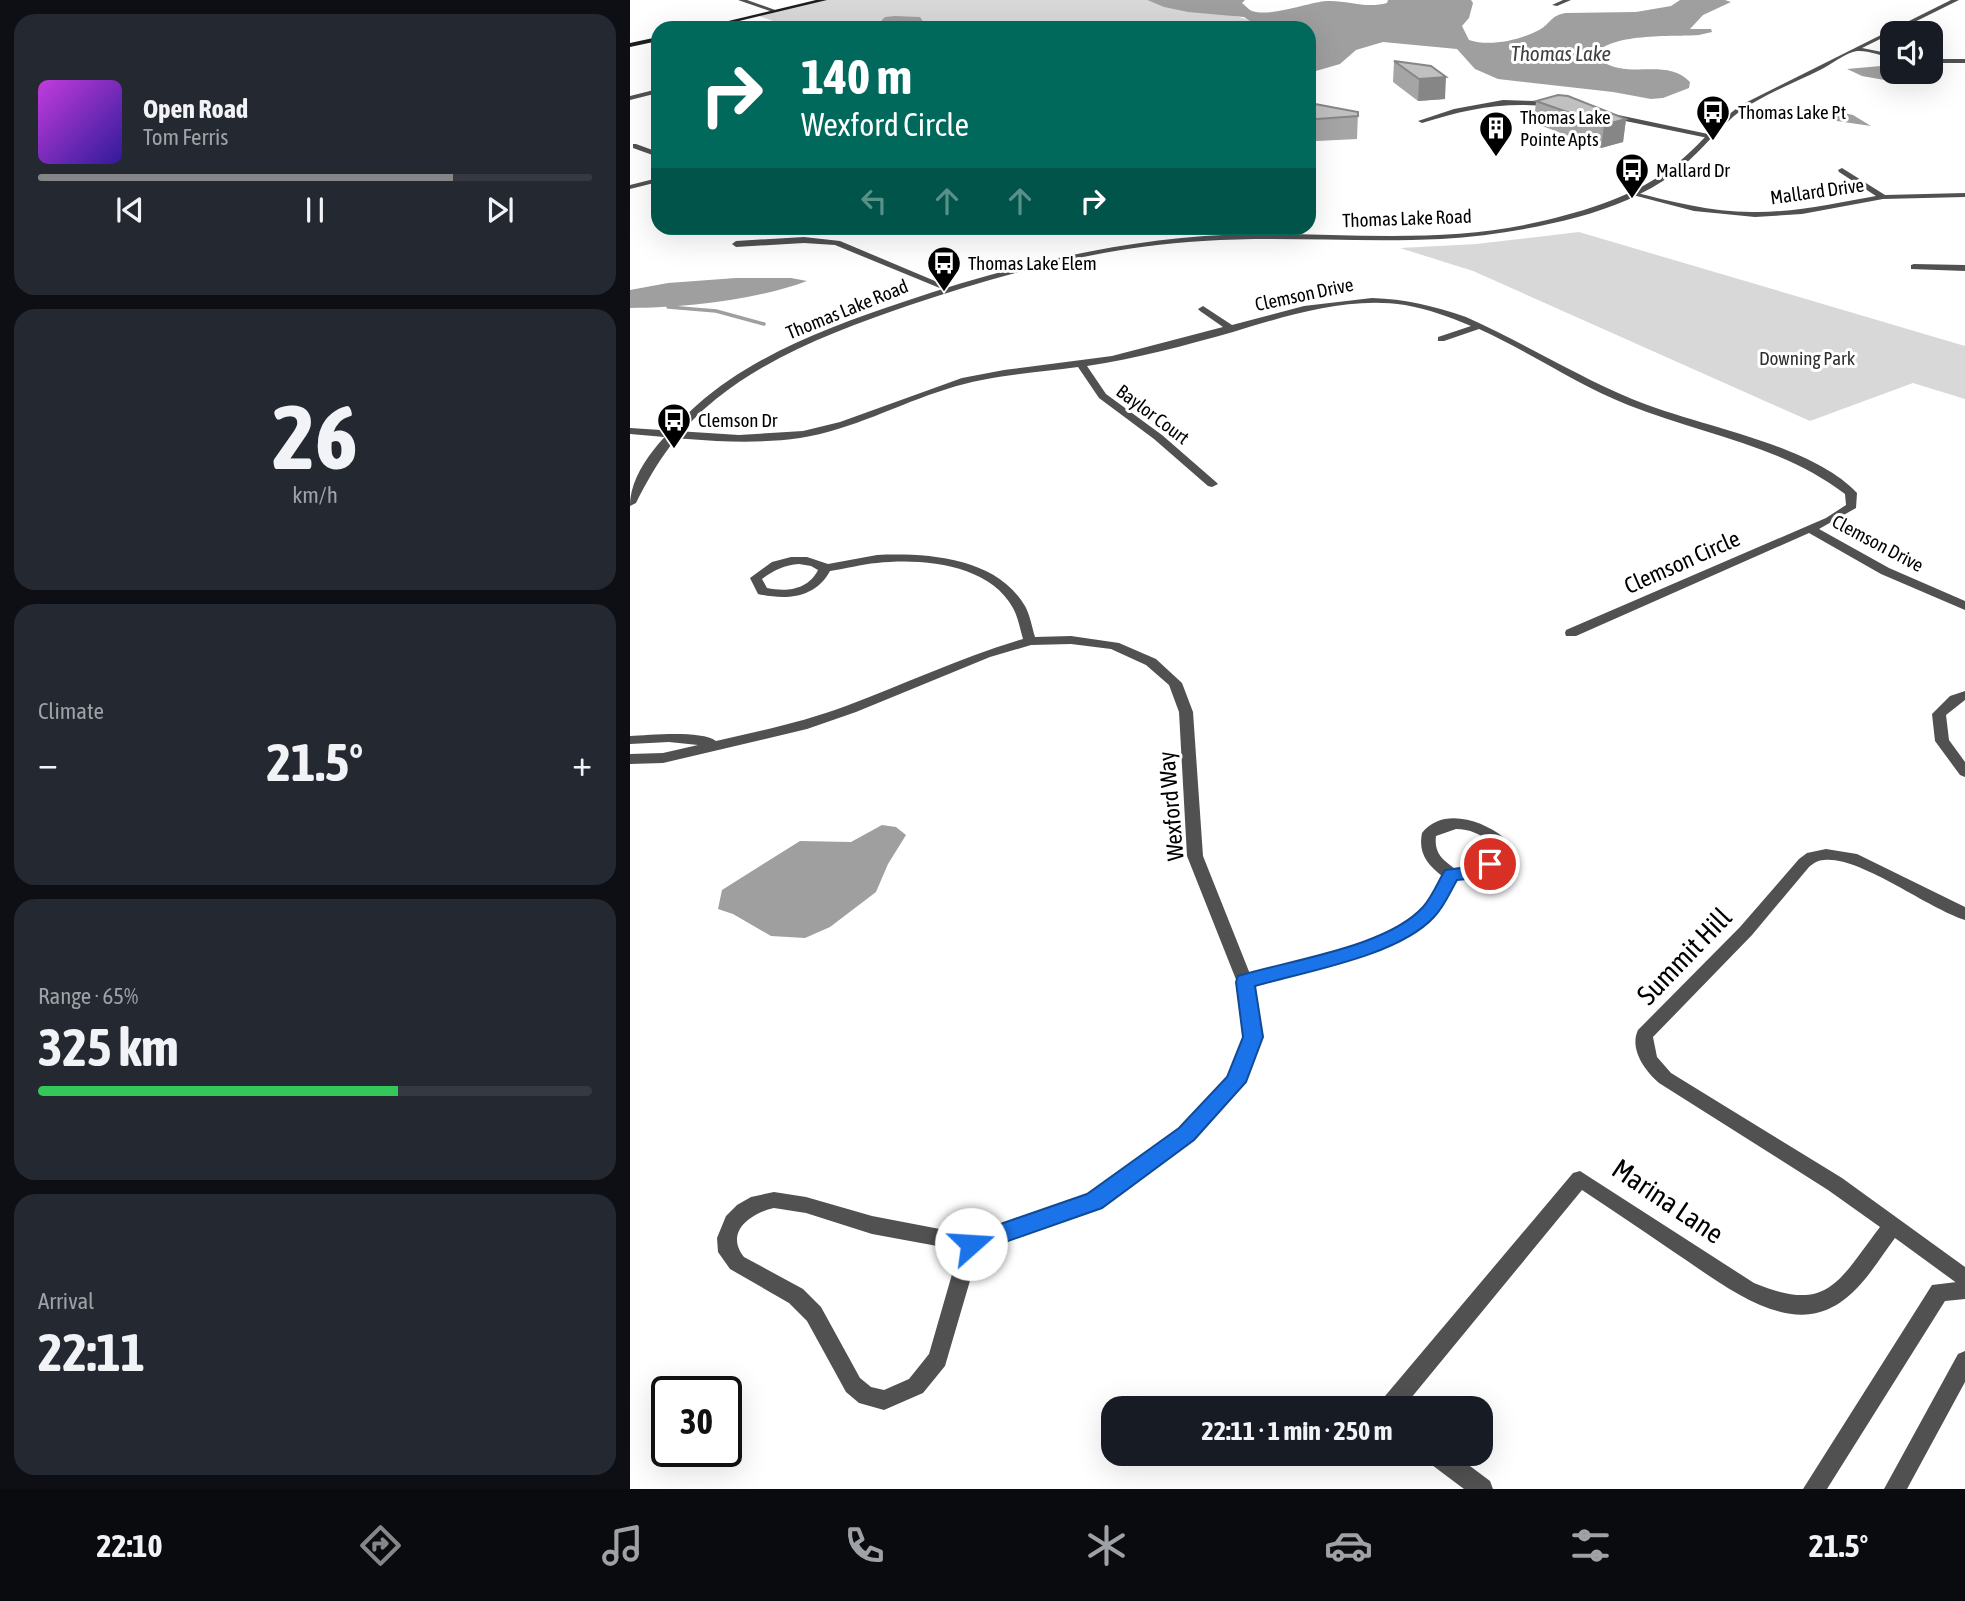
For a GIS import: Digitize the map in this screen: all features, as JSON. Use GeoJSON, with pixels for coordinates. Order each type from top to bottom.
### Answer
{"type":"FeatureCollection","features":[{"type":"Feature","properties":{"kind":"main road"},"geometry":{"type":"LineString","coordinates":[[732,21],[824,0]]}},
{"type":"Feature","properties":{"kind":"main road"},"geometry":{"type":"LineString","coordinates":[[630,45],[651,40]]}},
{"type":"Feature","properties":{"kind":"street"},"geometry":{"type":"LineString","coordinates":[[741,0],[775,11]]}},
{"type":"Feature","properties":{"kind":"street"},"geometry":{"type":"LineString","coordinates":[[1555,5],[1569,0]]}},
{"type":"Feature","properties":{"kind":"street","name":"Thomas Lake Road"},"geometry":{"type":"LineString","coordinates":[[630,503],[641,475],[672,434],[728,386],[793,348],[860,318],[1060,258],[1161,242],[1251,237],[1406,239],[1500,231],[1575,216],[1633,194],[1680,165],[1737,111],[1956,0]]}},
{"type":"Feature","properties":{"kind":"street"},"geometry":{"type":"LineString","coordinates":[[1856,49],[1880,54]]}},
{"type":"Feature","properties":{"kind":"street"},"geometry":{"type":"LineString","coordinates":[[1943,61],[1965,61]]}},
{"type":"Feature","properties":{"kind":"street"},"geometry":{"type":"LineString","coordinates":[[632,96],[651,92]]}},
{"type":"Feature","properties":{"kind":"street"},"geometry":{"type":"LineString","coordinates":[[1422,121],[1461,109],[1508,102],[1560,106]]}},
{"type":"Feature","properties":{"kind":"street"},"geometry":{"type":"LineString","coordinates":[[1595,113],[1709,136]]}},
{"type":"Feature","properties":{"kind":"street"},"geometry":{"type":"LineString","coordinates":[[636,146],[651,152]]}},
{"type":"Feature","properties":{"kind":"street"},"geometry":{"type":"LineString","coordinates":[[1842,170],[1883,197]]}},
{"type":"Feature","properties":{"kind":"street"},"geometry":{"type":"LineString","coordinates":[[630,187],[651,182]]}},
{"type":"Feature","properties":{"kind":"street","name":"Mallard Drive"},"geometry":{"type":"LineString","coordinates":[[1633,194],[1694,209],[1755,215],[1802,212],[1883,197],[1965,195]]}},
{"type":"Feature","properties":{"kind":"street"},"geometry":{"type":"LineString","coordinates":[[736,244],[804,240],[837,243],[950,289]]}},
{"type":"Feature","properties":{"kind":"street"},"geometry":{"type":"LineString","coordinates":[[1914,267],[1965,268]]}},
{"type":"Feature","properties":{"kind":"street","name":"Clemson Drive"},"geometry":{"type":"LineString","coordinates":[[630,431],[756,438],[803,434],[839,425],[964,380],[1132,356],[1324,305],[1368,300],[1428,306],[1452,314],[1623,399],[1770,450],[1837,480],[1851,493],[1852,506],[1810,528]]}},
{"type":"Feature","properties":{"kind":"street"},"geometry":{"type":"LineString","coordinates":[[1203,309],[1232,329]]}},
{"type":"Feature","properties":{"kind":"street"},"geometry":{"type":"LineString","coordinates":[[1441,339],[1477,327]]}},
{"type":"Feature","properties":{"kind":"street","name":"Baylor Court"},"geometry":{"type":"LineString","coordinates":[[1082,365],[1090,384],[1101,397],[1152,432],[1212,484]]}},
{"type":"Feature","properties":{"kind":"street","name":"Clemson Drive"},"geometry":{"type":"LineString","coordinates":[[1810,528],[1885,571],[1965,606]]}},
{"type":"Feature","properties":{"kind":"street","name":"Clemson Circle"},"geometry":{"type":"LineString","coordinates":[[1571,633],[1810,528]]}},
{"type":"Feature","properties":{"kind":"street"},"geometry":{"type":"LineString","coordinates":[[825,569],[821,579],[802,591],[779,595],[762,590],[756,578],[770,566],[793,560],[813,562],[825,569],[879,559],[926,560],[969,569],[1001,585],[1013,599],[1019,607],[1030,641]]}},
{"type":"Feature","properties":{"kind":"street","name":"Wexford Way"},"geometry":{"type":"LineString","coordinates":[[630,759],[663,758],[814,722],[985,654],[1030,641],[1071,640],[1114,646],[1151,662],[1175,683],[1186,712],[1195,856],[1245,982],[1253,1037],[1236,1082],[1186,1134],[1094,1201],[971,1244]]}},
{"type":"Feature","properties":{"kind":"street"},"geometry":{"type":"LineString","coordinates":[[1965,695],[1955,699],[1938,714],[1942,741],[1965,772]]}},
{"type":"Feature","properties":{"kind":"street","name":"Wexford Way"},"geometry":{"type":"LineString","coordinates":[[630,740],[669,738],[720,743]]}},
{"type":"Feature","properties":{"kind":"street"},"geometry":{"type":"LineString","coordinates":[[1457,822],[1473,824],[1499,841],[1499,852],[1490,864],[1475,873],[1451,874],[1433,862],[1426,847],[1429,833],[1441,825],[1457,822]]}},
{"type":"Feature","properties":{"kind":"street","name":"Summit Hill"},"geometry":{"type":"LineString","coordinates":[[1965,914],[1852,858],[1826,854],[1812,857],[1746,931],[1644,1035],[1647,1059],[1665,1078],[1835,1184],[1965,1278]]}},
{"type":"Feature","properties":{"kind":"street"},"geometry":{"type":"LineString","coordinates":[[1245,982],[1373,946],[1408,930],[1430,911],[1451,874]]}},
{"type":"Feature","properties":{"kind":"street","name":"Marina Lane"},"geometry":{"type":"LineString","coordinates":[[1399,1396],[1580,1178],[1747,1289],[1771,1302],[1797,1306],[1819,1305],[1837,1296],[1893,1225]]}},
{"type":"Feature","properties":{"kind":"street"},"geometry":{"type":"LineString","coordinates":[[774,1200],[806,1205],[872,1225],[971,1244],[938,1359],[916,1387],[884,1399],[866,1396],[853,1385],[814,1314],[796,1296],[737,1263],[728,1252],[727,1238],[733,1222],[744,1211],[758,1203],[774,1200]]}},
{"type":"Feature","properties":{"kind":"street"},"geometry":{"type":"LineString","coordinates":[[1814,1489],[1939,1292],[1965,1290]]}},
{"type":"Feature","properties":{"kind":"street"},"geometry":{"type":"LineString","coordinates":[[1895,1489],[1965,1361]]}},
{"type":"Feature","properties":{"kind":"street"},"geometry":{"type":"LineString","coordinates":[[1452,1466],[1482,1489]]}},
{"type":"Feature","properties":{"kind":"green space"},"geometry":{"type":"Polygon","coordinates":[[[823,0],[1147,0],[1251,21],[773,21],[756,15],[823,0]]]}},
{"type":"Feature","properties":{"kind":"green space","name":"Downing Park"},"geometry":{"type":"Polygon","coordinates":[[[1579,232],[1965,346],[1965,399],[1913,383],[1810,421],[1473,271],[1400,248],[1476,244],[1579,232]]]}},
{"type":"Feature","properties":{"kind":"water","name":"Thomas Lake"},"geometry":{"type":"Polygon","coordinates":[[[1147,0],[1245,0],[1242,3],[1250,10],[1267,13],[1327,1],[1379,5],[1387,3],[1388,0],[1471,0],[1473,3],[1469,18],[1462,26],[1469,40],[1486,43],[1523,37],[1539,30],[1556,16],[1566,13],[1636,12],[1671,6],[1680,0],[1731,2],[1703,15],[1690,29],[1711,29],[1712,32],[1626,40],[1612,43],[1594,57],[1619,68],[1674,72],[1690,82],[1689,88],[1663,98],[1651,99],[1498,79],[1475,69],[1457,49],[1383,42],[1356,50],[1340,64],[1316,71],[1316,21],[1250,21],[1244,17],[1164,7],[1147,0]]]}},
{"type":"Feature","properties":{"kind":"water"},"geometry":{"type":"Polygon","coordinates":[[[885,17],[920,17],[923,21],[881,21],[885,17]]]}},
{"type":"Feature","properties":{"kind":"water"},"geometry":{"type":"Polygon","coordinates":[[[1880,66],[1880,79],[1862,76],[1847,69],[1880,66]]]}},
{"type":"Feature","properties":{"kind":"water"},"geometry":{"type":"Polygon","coordinates":[[[1830,110],[1853,115],[1871,126],[1803,116],[1804,113],[1830,110]]]}},
{"type":"Feature","properties":{"kind":"water"},"geometry":{"type":"Polygon","coordinates":[[[736,278],[791,278],[807,281],[787,288],[720,302],[630,308],[630,290],[668,283],[736,278]]]}},
{"type":"Feature","properties":{"kind":"water"},"geometry":{"type":"Polygon","coordinates":[[[882,825],[896,827],[906,835],[888,864],[876,892],[830,927],[805,938],[771,936],[733,914],[718,909],[722,890],[800,841],[851,842],[882,825]]]}},
{"type":"Feature","properties":{"kind":"building"},"geometry":{"type":"Polygon","coordinates":[[[1394,61],[1431,66],[1446,77],[1419,79],[1394,61]]]}},
{"type":"Feature","properties":{"kind":"building"},"geometry":{"type":"Polygon","coordinates":[[[1558,95],[1568,96],[1626,119],[1604,125],[1536,101],[1558,95]]]}},
{"type":"Feature","properties":{"kind":"building"},"geometry":{"type":"Polygon","coordinates":[[[1316,104],[1358,112],[1358,116],[1317,119],[1316,104]]]}},
{"type":"Feature","properties":{"kind":"waterway"},"geometry":{"type":"LineString","coordinates":[[668,307],[716,311],[764,324]]}},
{"type":"Feature","properties":{"kind":"place","name":"Thomas Lake Pt"},"geometry":{"type":"Point","coordinates":[1713,142]}},
{"type":"Feature","properties":{"kind":"place","name":"Thomas Lake Pointe Apts"},"geometry":{"type":"Point","coordinates":[1496,158]}},
{"type":"Feature","properties":{"kind":"place","name":"Mallard Dr"},"geometry":{"type":"Point","coordinates":[1632,200]}},
{"type":"Feature","properties":{"kind":"place","name":"Thomas Lake Elem"},"geometry":{"type":"Point","coordinates":[944,293]}},
{"type":"Feature","properties":{"kind":"place","name":"Clemson Dr"},"geometry":{"type":"Point","coordinates":[674,450]}},
{"type":"Feature","properties":{"kind":"route"},"geometry":{"type":"LineString","coordinates":[[971,1244],[1094,1201],[1186,1134],[1236,1082],[1253,1037],[1245,982],[1373,946],[1408,930],[1430,911],[1451,874],[1475,873],[1490,864]]}}]}
